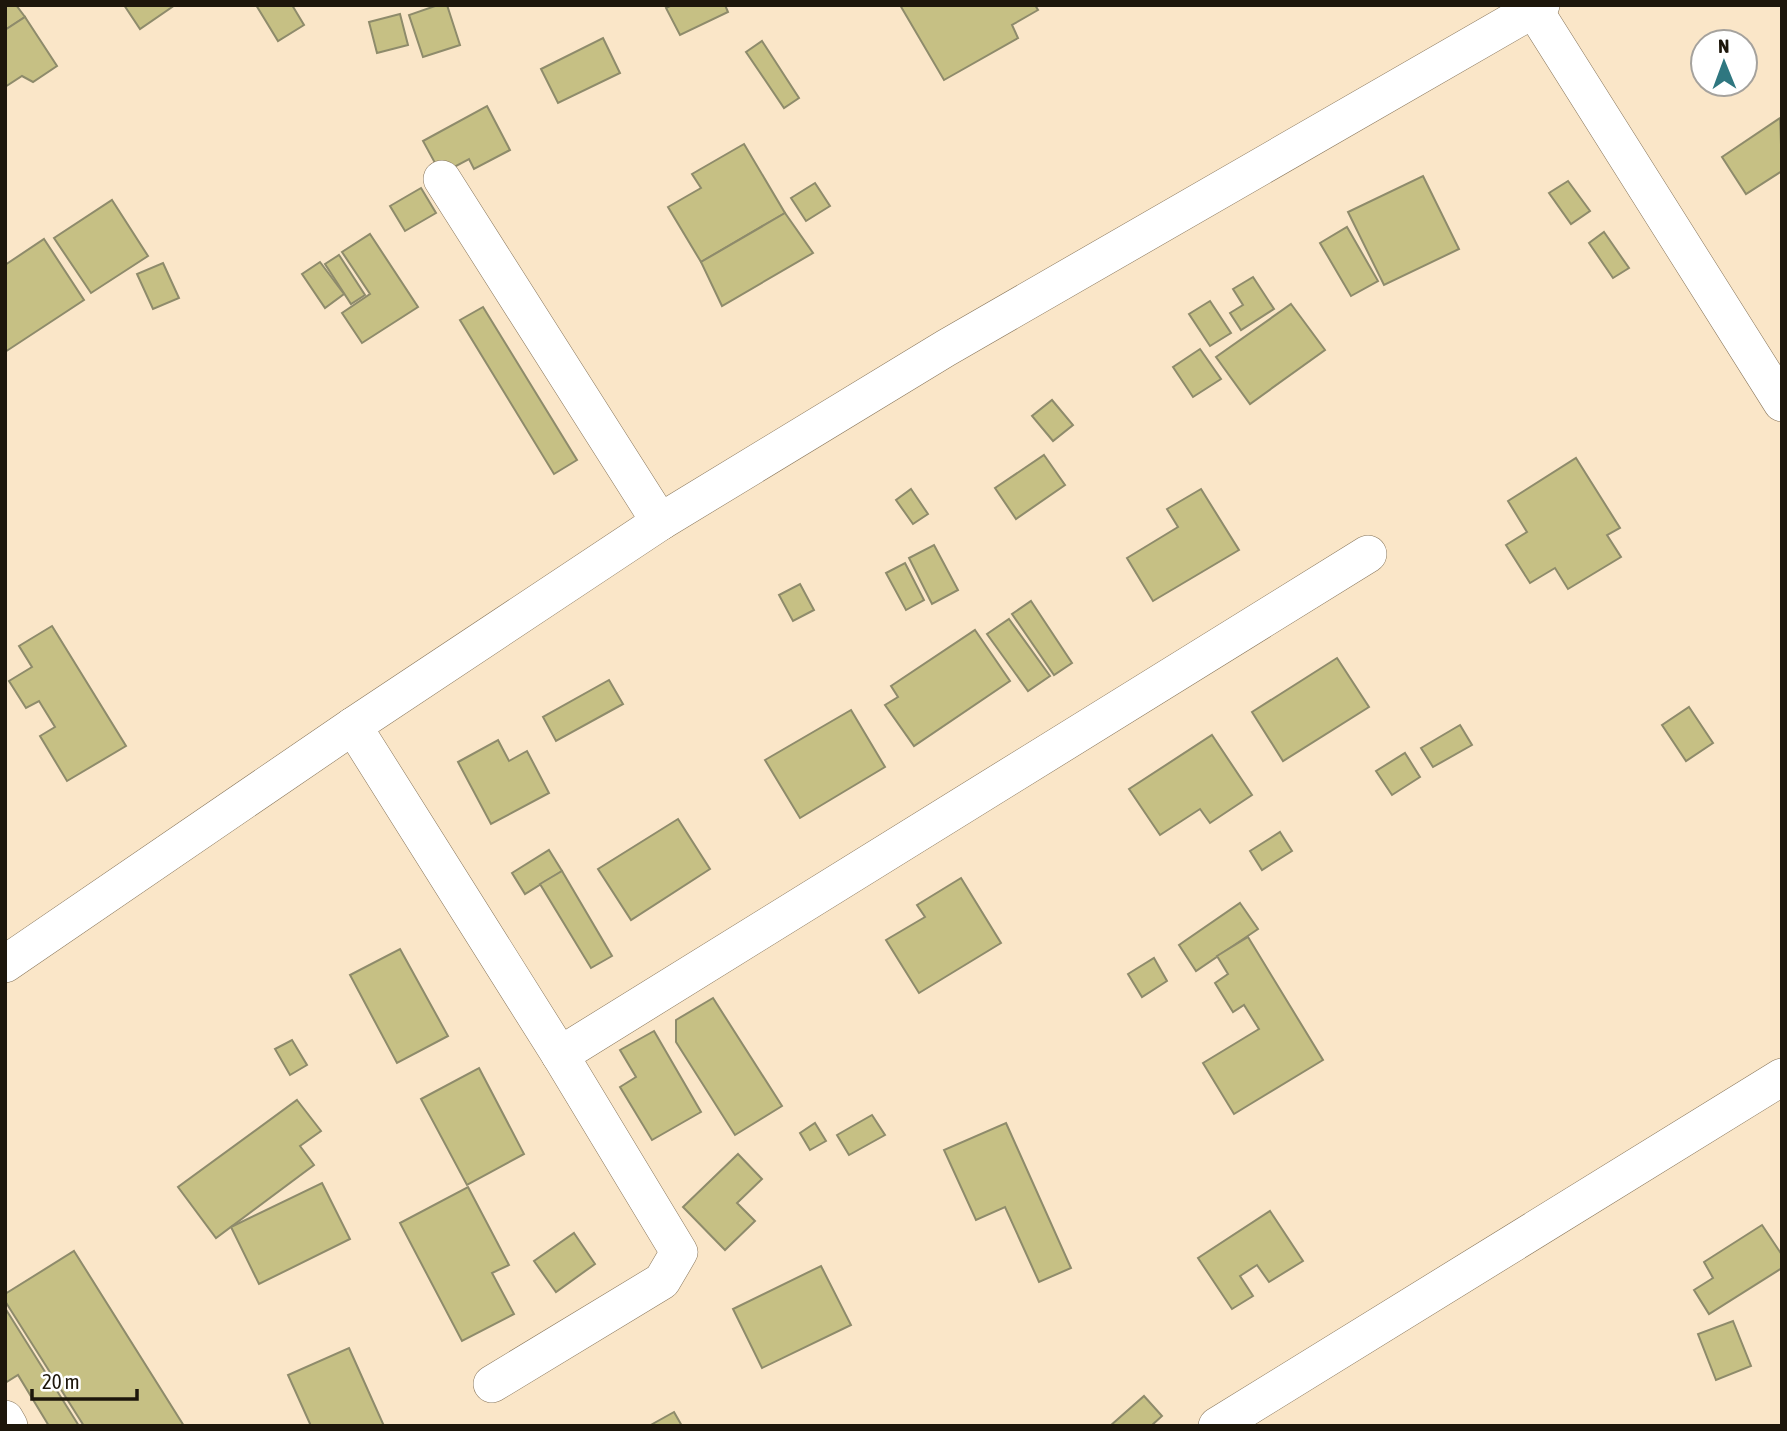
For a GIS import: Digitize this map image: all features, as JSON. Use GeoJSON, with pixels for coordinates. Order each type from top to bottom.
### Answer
{"type":"FeatureCollection","features":[{"type":"Feature","properties":{"kind":"street"},"geometry":{"type":"LineString","coordinates":[[5,964],[353,726],[660,522],[946,348],[1535,7],[1782,403]]}},
{"type":"Feature","properties":{"kind":"street"},"geometry":{"type":"LineString","coordinates":[[442,179],[660,522]]}},
{"type":"Feature","properties":{"kind":"street"},"geometry":{"type":"LineString","coordinates":[[560,1055],[1368,555]]}},
{"type":"Feature","properties":{"kind":"street"},"geometry":{"type":"LineString","coordinates":[[353,726],[560,1055],[679,1252],[662,1281],[492,1384]]}},
{"type":"Feature","properties":{"kind":"street"},"geometry":{"type":"LineString","coordinates":[[1217,1426],[1782,1077]]}},
{"type":"Feature","properties":{"kind":"street"},"geometry":{"type":"LineString","coordinates":[[5,1419],[9,1426]]}},
{"type":"Feature","properties":{"kind":"building"},"geometry":{"type":"Polygon","coordinates":[[[5,5],[16,5],[25,17],[5,30],[5,5]]]}},
{"type":"Feature","properties":{"kind":"building"},"geometry":{"type":"Polygon","coordinates":[[[124,5],[175,5],[140,29],[124,5]]]}},
{"type":"Feature","properties":{"kind":"building"},"geometry":{"type":"Polygon","coordinates":[[[256,5],[292,5],[304,25],[278,41],[256,5]]]}},
{"type":"Feature","properties":{"kind":"building"},"geometry":{"type":"Polygon","coordinates":[[[438,5],[447,5],[460,45],[423,57],[409,15],[438,5]]]}},
{"type":"Feature","properties":{"kind":"building"},"geometry":{"type":"Polygon","coordinates":[[[672,5],[725,5],[728,12],[680,35],[666,8],[672,5]]]}},
{"type":"Feature","properties":{"kind":"building"},"geometry":{"type":"Polygon","coordinates":[[[900,5],[1035,5],[1038,10],[1012,25],[1018,38],[944,80],[900,5]]]}},
{"type":"Feature","properties":{"kind":"building"},"geometry":{"type":"Polygon","coordinates":[[[400,14],[408,45],[377,53],[369,22],[400,14]]]}},
{"type":"Feature","properties":{"kind":"building"},"geometry":{"type":"Polygon","coordinates":[[[25,17],[57,66],[33,82],[22,76],[5,87],[5,30],[25,17]]]}},
{"type":"Feature","properties":{"kind":"building"},"geometry":{"type":"Polygon","coordinates":[[[603,38],[620,73],[558,103],[541,69],[603,38]]]}},
{"type":"Feature","properties":{"kind":"building"},"geometry":{"type":"Polygon","coordinates":[[[762,41],[799,98],[784,108],[746,52],[762,41]]]}},
{"type":"Feature","properties":{"kind":"building"},"geometry":{"type":"Polygon","coordinates":[[[487,106],[510,150],[474,169],[469,159],[441,174],[423,141],[487,106]]]}},
{"type":"Feature","properties":{"kind":"building"},"geometry":{"type":"Polygon","coordinates":[[[1780,118],[1782,171],[1746,194],[1722,157],[1780,118]]]}},
{"type":"Feature","properties":{"kind":"building"},"geometry":{"type":"Polygon","coordinates":[[[744,144],[785,213],[701,262],[668,207],[701,188],[692,174],[744,144]]]}},
{"type":"Feature","properties":{"kind":"building"},"geometry":{"type":"Polygon","coordinates":[[[1423,176],[1459,249],[1384,285],[1348,212],[1423,176]]]}},
{"type":"Feature","properties":{"kind":"building"},"geometry":{"type":"Polygon","coordinates":[[[1568,181],[1590,211],[1571,224],[1549,193],[1568,181]]]}},
{"type":"Feature","properties":{"kind":"building"},"geometry":{"type":"Polygon","coordinates":[[[815,183],[830,206],[806,221],[791,198],[815,183]]]}},
{"type":"Feature","properties":{"kind":"building"},"geometry":{"type":"Polygon","coordinates":[[[421,188],[436,213],[405,231],[390,206],[421,188]]]}},
{"type":"Feature","properties":{"kind":"building"},"geometry":{"type":"Polygon","coordinates":[[[112,200],[148,256],[91,293],[54,238],[112,200]]]}},
{"type":"Feature","properties":{"kind":"building"},"geometry":{"type":"Polygon","coordinates":[[[785,213],[813,253],[722,306],[701,262],[785,213]]]}},
{"type":"Feature","properties":{"kind":"building"},"geometry":{"type":"Polygon","coordinates":[[[1347,227],[1378,281],[1351,296],[1320,243],[1347,227]]]}},
{"type":"Feature","properties":{"kind":"building"},"geometry":{"type":"Polygon","coordinates":[[[1604,232],[1629,268],[1613,278],[1589,243],[1604,232]]]}},
{"type":"Feature","properties":{"kind":"building"},"geometry":{"type":"Polygon","coordinates":[[[370,234],[418,307],[362,343],[342,313],[370,294],[342,252],[370,234]]]}},
{"type":"Feature","properties":{"kind":"building"},"geometry":{"type":"Polygon","coordinates":[[[44,239],[84,300],[5,352],[5,265],[44,239]]]}},
{"type":"Feature","properties":{"kind":"building"},"geometry":{"type":"Polygon","coordinates":[[[339,255],[365,295],[351,304],[325,264],[339,255]]]}},
{"type":"Feature","properties":{"kind":"building"},"geometry":{"type":"Polygon","coordinates":[[[320,262],[344,294],[325,308],[302,274],[320,262]]]}},
{"type":"Feature","properties":{"kind":"building"},"geometry":{"type":"Polygon","coordinates":[[[163,263],[179,298],[153,309],[137,274],[163,263]]]}},
{"type":"Feature","properties":{"kind":"building"},"geometry":{"type":"Polygon","coordinates":[[[1253,277],[1274,309],[1241,330],[1230,313],[1243,305],[1233,289],[1253,277]]]}},
{"type":"Feature","properties":{"kind":"building"},"geometry":{"type":"Polygon","coordinates":[[[1210,301],[1231,333],[1210,346],[1189,314],[1210,301]]]}},
{"type":"Feature","properties":{"kind":"building"},"geometry":{"type":"Polygon","coordinates":[[[1291,304],[1325,350],[1250,404],[1216,357],[1291,304]]]}},
{"type":"Feature","properties":{"kind":"building"},"geometry":{"type":"Polygon","coordinates":[[[483,307],[577,460],[554,474],[460,320],[483,307]]]}},
{"type":"Feature","properties":{"kind":"building"},"geometry":{"type":"Polygon","coordinates":[[[1200,349],[1221,379],[1193,397],[1173,367],[1200,349]]]}},
{"type":"Feature","properties":{"kind":"building"},"geometry":{"type":"Polygon","coordinates":[[[1052,400],[1073,425],[1053,441],[1032,416],[1052,400]]]}},
{"type":"Feature","properties":{"kind":"building"},"geometry":{"type":"Polygon","coordinates":[[[1044,455],[1065,485],[1016,519],[995,488],[1044,455]]]}},
{"type":"Feature","properties":{"kind":"building"},"geometry":{"type":"Polygon","coordinates":[[[1576,458],[1620,528],[1607,535],[1621,557],[1568,589],[1555,568],[1530,583],[1506,545],[1527,532],[1508,501],[1576,458]]]}},
{"type":"Feature","properties":{"kind":"building"},"geometry":{"type":"Polygon","coordinates":[[[911,489],[928,514],[913,524],[896,500],[911,489]]]}},
{"type":"Feature","properties":{"kind":"building"},"geometry":{"type":"Polygon","coordinates":[[[1201,489],[1239,550],[1153,601],[1127,558],[1178,527],[1167,509],[1201,489]]]}},
{"type":"Feature","properties":{"kind":"building"},"geometry":{"type":"Polygon","coordinates":[[[934,545],[958,590],[932,604],[909,558],[934,545]]]}},
{"type":"Feature","properties":{"kind":"building"},"geometry":{"type":"Polygon","coordinates":[[[905,563],[924,600],[906,610],[886,573],[905,563]]]}},
{"type":"Feature","properties":{"kind":"building"},"geometry":{"type":"Polygon","coordinates":[[[800,584],[814,610],[793,621],[779,595],[800,584]]]}},
{"type":"Feature","properties":{"kind":"building"},"geometry":{"type":"Polygon","coordinates":[[[1031,601],[1072,663],[1054,675],[1012,614],[1031,601]]]}},
{"type":"Feature","properties":{"kind":"building"},"geometry":{"type":"Polygon","coordinates":[[[1009,619],[1050,676],[1028,691],[987,634],[1009,619]]]}},
{"type":"Feature","properties":{"kind":"building"},"geometry":{"type":"Polygon","coordinates":[[[52,626],[126,746],[67,781],[40,736],[55,727],[39,701],[26,708],[9,681],[32,667],[19,646],[52,626]]]}},
{"type":"Feature","properties":{"kind":"building"},"geometry":{"type":"Polygon","coordinates":[[[975,630],[1010,681],[914,746],[885,705],[898,697],[891,686],[975,630]]]}},
{"type":"Feature","properties":{"kind":"building"},"geometry":{"type":"Polygon","coordinates":[[[1337,658],[1369,707],[1283,761],[1252,712],[1337,658]]]}},
{"type":"Feature","properties":{"kind":"building"},"geometry":{"type":"Polygon","coordinates":[[[609,680],[623,704],[556,741],[543,717],[609,680]]]}},
{"type":"Feature","properties":{"kind":"building"},"geometry":{"type":"Polygon","coordinates":[[[1689,707],[1713,743],[1686,761],[1662,725],[1689,707]]]}},
{"type":"Feature","properties":{"kind":"building"},"geometry":{"type":"Polygon","coordinates":[[[851,710],[885,767],[800,818],[765,760],[851,710]]]}},
{"type":"Feature","properties":{"kind":"building"},"geometry":{"type":"Polygon","coordinates":[[[1460,725],[1472,745],[1433,767],[1421,748],[1460,725]]]}},
{"type":"Feature","properties":{"kind":"building"},"geometry":{"type":"Polygon","coordinates":[[[1212,735],[1252,795],[1210,823],[1200,809],[1160,835],[1129,789],[1212,735]]]}},
{"type":"Feature","properties":{"kind":"building"},"geometry":{"type":"Polygon","coordinates":[[[498,740],[509,761],[527,751],[549,793],[491,824],[458,762],[498,740]]]}},
{"type":"Feature","properties":{"kind":"building"},"geometry":{"type":"Polygon","coordinates":[[[1405,753],[1420,777],[1392,795],[1376,771],[1405,753]]]}},
{"type":"Feature","properties":{"kind":"building"},"geometry":{"type":"Polygon","coordinates":[[[678,819],[710,869],[631,920],[598,869],[678,819]]]}},
{"type":"Feature","properties":{"kind":"building"},"geometry":{"type":"Polygon","coordinates":[[[1280,832],[1292,851],[1262,870],[1250,851],[1280,832]]]}},
{"type":"Feature","properties":{"kind":"building"},"geometry":{"type":"Polygon","coordinates":[[[549,850],[562,871],[525,894],[512,873],[549,850]]]}},
{"type":"Feature","properties":{"kind":"building"},"geometry":{"type":"Polygon","coordinates":[[[562,871],[612,956],[591,968],[540,884],[562,871]]]}},
{"type":"Feature","properties":{"kind":"building"},"geometry":{"type":"Polygon","coordinates":[[[961,878],[1001,943],[919,993],[886,940],[925,917],[917,905],[961,878]]]}},
{"type":"Feature","properties":{"kind":"building"},"geometry":{"type":"Polygon","coordinates":[[[1240,903],[1258,929],[1196,971],[1179,945],[1240,903]]]}},
{"type":"Feature","properties":{"kind":"building"},"geometry":{"type":"Polygon","coordinates":[[[1248,937],[1323,1060],[1234,1114],[1203,1063],[1259,1029],[1244,1005],[1233,1012],[1215,983],[1228,974],[1217,956],[1248,937]]]}},
{"type":"Feature","properties":{"kind":"building"},"geometry":{"type":"Polygon","coordinates":[[[400,949],[448,1036],[397,1063],[350,975],[400,949]]]}},
{"type":"Feature","properties":{"kind":"building"},"geometry":{"type":"Polygon","coordinates":[[[1154,958],[1167,981],[1142,997],[1128,974],[1154,958]]]}},
{"type":"Feature","properties":{"kind":"building"},"geometry":{"type":"Polygon","coordinates":[[[713,998],[782,1106],[735,1135],[676,1042],[676,1020],[713,998]]]}},
{"type":"Feature","properties":{"kind":"building"},"geometry":{"type":"Polygon","coordinates":[[[654,1031],[701,1112],[652,1140],[620,1087],[636,1077],[620,1050],[654,1031]]]}},
{"type":"Feature","properties":{"kind":"building"},"geometry":{"type":"Polygon","coordinates":[[[292,1040],[307,1065],[290,1075],[275,1049],[292,1040]]]}},
{"type":"Feature","properties":{"kind":"building"},"geometry":{"type":"Polygon","coordinates":[[[479,1068],[524,1154],[467,1185],[421,1099],[479,1068]]]}},
{"type":"Feature","properties":{"kind":"building"},"geometry":{"type":"Polygon","coordinates":[[[297,1100],[321,1131],[300,1146],[314,1165],[216,1238],[178,1187],[297,1100]]]}},
{"type":"Feature","properties":{"kind":"building"},"geometry":{"type":"Polygon","coordinates":[[[872,1115],[885,1135],[849,1155],[837,1135],[872,1115]]]}},
{"type":"Feature","properties":{"kind":"building"},"geometry":{"type":"Polygon","coordinates":[[[815,1123],[826,1141],[810,1150],[800,1133],[815,1123]]]}},
{"type":"Feature","properties":{"kind":"building"},"geometry":{"type":"Polygon","coordinates":[[[1006,1123],[1071,1268],[1039,1282],[1005,1207],[976,1220],[944,1150],[1006,1123]]]}},
{"type":"Feature","properties":{"kind":"building"},"geometry":{"type":"Polygon","coordinates":[[[738,1154],[762,1179],[737,1203],[755,1221],[725,1250],[683,1207],[738,1154]]]}},
{"type":"Feature","properties":{"kind":"building"},"geometry":{"type":"Polygon","coordinates":[[[322,1183],[350,1239],[259,1284],[231,1227],[322,1183]]]}},
{"type":"Feature","properties":{"kind":"building"},"geometry":{"type":"Polygon","coordinates":[[[468,1187],[509,1265],[492,1273],[514,1314],[462,1341],[400,1223],[468,1187]]]}},
{"type":"Feature","properties":{"kind":"building"},"geometry":{"type":"Polygon","coordinates":[[[1270,1211],[1303,1261],[1269,1282],[1257,1265],[1240,1276],[1253,1296],[1232,1309],[1198,1258],[1270,1211]]]}},
{"type":"Feature","properties":{"kind":"building"},"geometry":{"type":"Polygon","coordinates":[[[1762,1225],[1782,1255],[1782,1268],[1709,1314],[1694,1290],[1713,1278],[1704,1262],[1762,1225]]]}},
{"type":"Feature","properties":{"kind":"building"},"geometry":{"type":"Polygon","coordinates":[[[574,1233],[595,1264],[556,1292],[534,1261],[574,1233]]]}},
{"type":"Feature","properties":{"kind":"building"},"geometry":{"type":"Polygon","coordinates":[[[74,1251],[184,1426],[84,1426],[5,1301],[5,1294],[74,1251]]]}},
{"type":"Feature","properties":{"kind":"building"},"geometry":{"type":"Polygon","coordinates":[[[821,1266],[851,1325],[762,1368],[733,1309],[821,1266]]]}},
{"type":"Feature","properties":{"kind":"building"},"geometry":{"type":"Polygon","coordinates":[[[5,1308],[79,1426],[49,1426],[18,1375],[5,1383],[5,1308]]]}},
{"type":"Feature","properties":{"kind":"building"},"geometry":{"type":"Polygon","coordinates":[[[1733,1321],[1751,1366],[1716,1380],[1698,1334],[1733,1321]]]}},
{"type":"Feature","properties":{"kind":"building"},"geometry":{"type":"Polygon","coordinates":[[[349,1348],[384,1426],[311,1426],[288,1375],[349,1348]]]}},
{"type":"Feature","properties":{"kind":"building"},"geometry":{"type":"Polygon","coordinates":[[[1144,1396],[1162,1416],[1151,1426],[1110,1426],[1144,1396]]]}},
{"type":"Feature","properties":{"kind":"building"},"geometry":{"type":"Polygon","coordinates":[[[674,1412],[682,1426],[649,1426],[674,1412]]]}}]}
